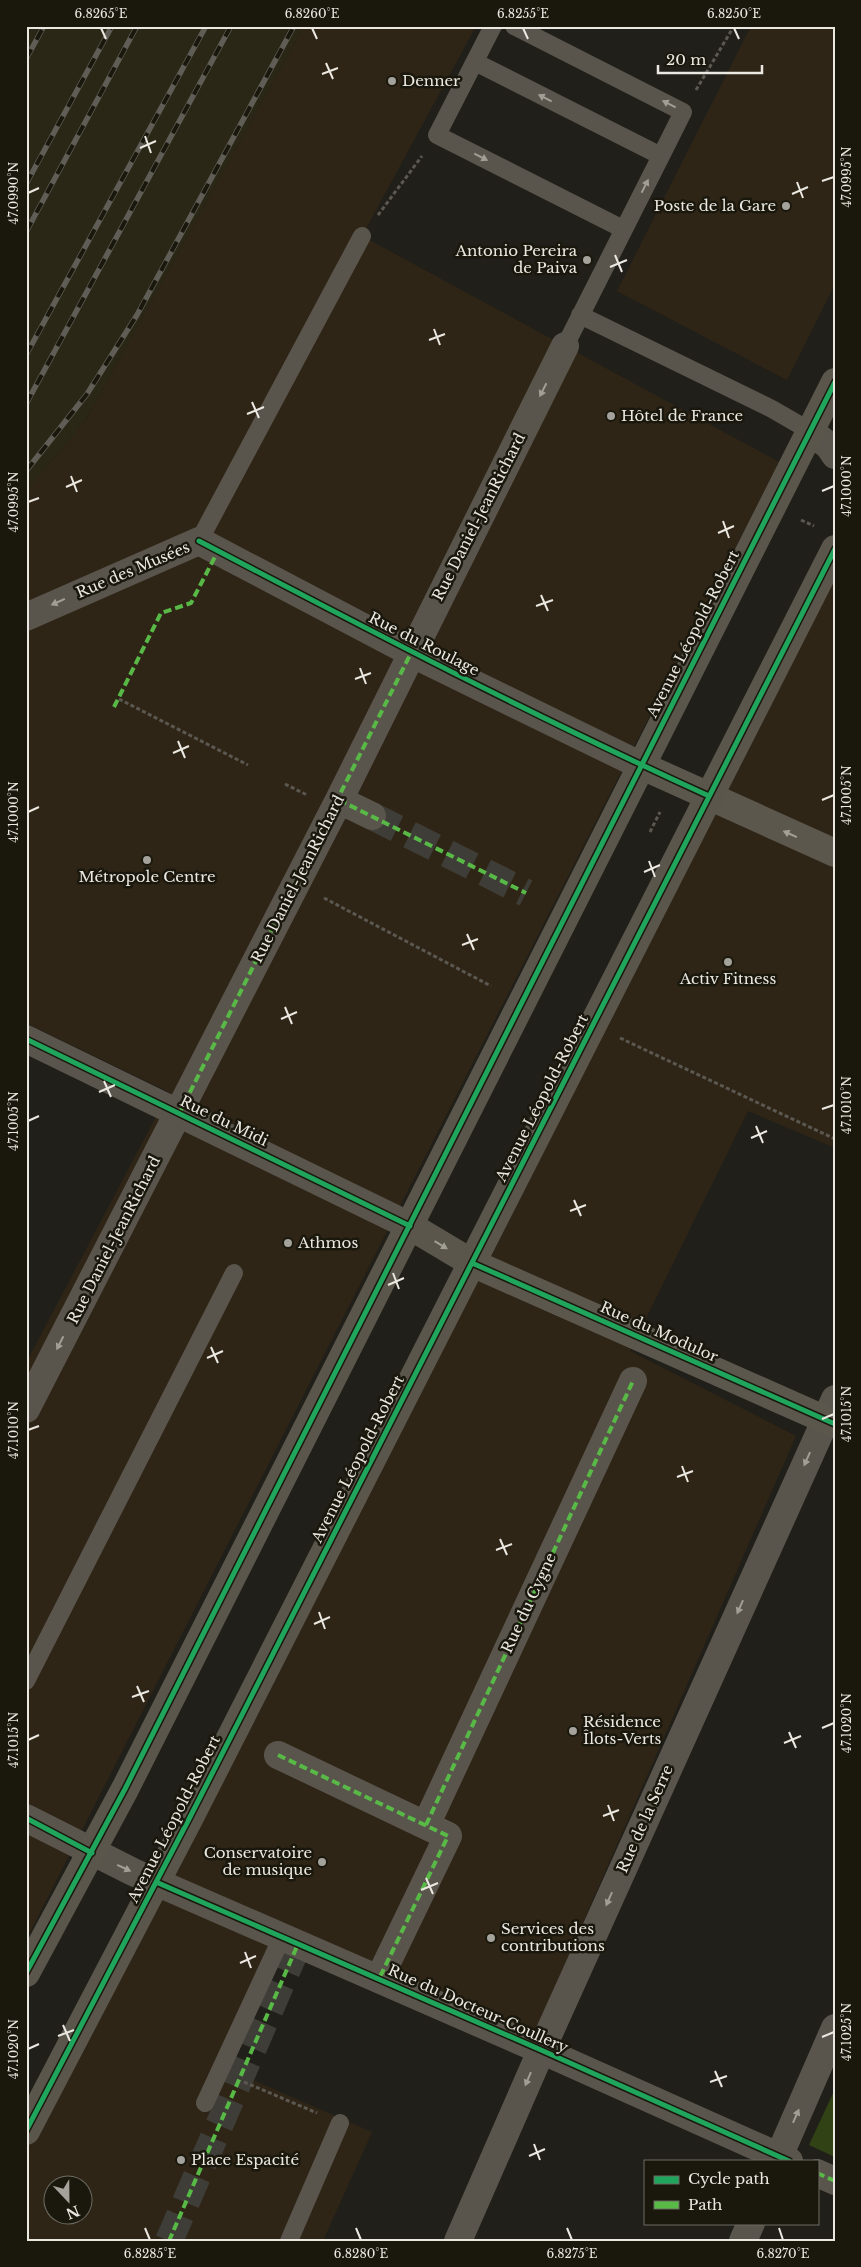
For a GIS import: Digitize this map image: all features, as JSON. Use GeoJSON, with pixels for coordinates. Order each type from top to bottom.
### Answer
{"type":"FeatureCollection","features":[{"type":"Feature","properties":{"kind":"main road","name":"Avenue Léopold-Robert"},"geometry":{"type":"LineString","coordinates":[[26,1973],[92,1853],[410,1226],[640,764],[835,382]]}},
{"type":"Feature","properties":{"kind":"main road","name":"Avenue Léopold-Robert"},"geometry":{"type":"LineString","coordinates":[[26,2131],[156,1882],[835,549]]}},
{"type":"Feature","properties":{"kind":"main road"},"geometry":{"type":"LineString","coordinates":[[410,1226],[472,1263]]}},
{"type":"Feature","properties":{"kind":"street","name":"Rue Daniel-JeanRichard"},"geometry":{"type":"LineString","coordinates":[[26,1409],[179,1114],[565,346]]}},
{"type":"Feature","properties":{"kind":"street"},"geometry":{"type":"LineString","coordinates":[[810,431],[829,446],[835,455]]}},
{"type":"Feature","properties":{"kind":"street","name":"Rue des Musées"},"geometry":{"type":"LineString","coordinates":[[26,617],[199,542]]}},
{"type":"Feature","properties":{"kind":"street","name":"Rue du Roulage"},"geometry":{"type":"LineString","coordinates":[[199,542],[411,653],[640,764]]}},
{"type":"Feature","properties":{"kind":"street"},"geometry":{"type":"LineString","coordinates":[[640,764],[835,853]]}},
{"type":"Feature","properties":{"kind":"street"},"geometry":{"type":"LineString","coordinates":[[338,800],[372,816]]}},
{"type":"Feature","properties":{"kind":"street","name":"Rue du Midi"},"geometry":{"type":"LineString","coordinates":[[26,1039],[410,1226]]}},
{"type":"Feature","properties":{"kind":"street","name":"Rue du Modulor"},"geometry":{"type":"LineString","coordinates":[[472,1263],[831,1414]]}},
{"type":"Feature","properties":{"kind":"street","name":"Rue du Cygne"},"geometry":{"type":"LineString","coordinates":[[426,1826],[633,1380]]}},
{"type":"Feature","properties":{"kind":"street","name":"Rue de la Serre"},"geometry":{"type":"LineString","coordinates":[[458,2241],[541,2050],[831,1414]]}},
{"type":"Feature","properties":{"kind":"street"},"geometry":{"type":"LineString","coordinates":[[278,1755],[448,1836],[379,1979]]}},
{"type":"Feature","properties":{"kind":"street"},"geometry":{"type":"LineString","coordinates":[[26,1818],[92,1853]]}},
{"type":"Feature","properties":{"kind":"street","name":"Avenue Léopold-Robert"},"geometry":{"type":"LineString","coordinates":[[92,1853],[156,1882]]}},
{"type":"Feature","properties":{"kind":"street","name":"Rue du Docteur-Coullery"},"geometry":{"type":"LineString","coordinates":[[156,1882],[541,2050],[782,2159]]}},
{"type":"Feature","properties":{"kind":"street"},"geometry":{"type":"LineString","coordinates":[[782,2159],[835,2028]]}},
{"type":"Feature","properties":{"kind":"street"},"geometry":{"type":"LineString","coordinates":[[818,2173],[835,2181]]}},
{"type":"Feature","properties":{"kind":"street"},"geometry":{"type":"LineString","coordinates":[[743,2241],[751,2224]]}},
{"type":"Feature","properties":{"kind":"lane"},"geometry":{"type":"LineString","coordinates":[[493,26],[437,135],[623,230]]}},
{"type":"Feature","properties":{"kind":"lane"},"geometry":{"type":"LineString","coordinates":[[514,26],[683,112],[565,346]]}},
{"type":"Feature","properties":{"kind":"lane"},"geometry":{"type":"LineString","coordinates":[[475,62],[661,156]]}},
{"type":"Feature","properties":{"kind":"lane","name":"Rue des Musées"},"geometry":{"type":"LineString","coordinates":[[199,542],[362,236]]}},
{"type":"Feature","properties":{"kind":"lane"},"geometry":{"type":"LineString","coordinates":[[580,316],[772,409],[810,431]]}},
{"type":"Feature","properties":{"kind":"lane"},"geometry":{"type":"LineString","coordinates":[[26,1681],[234,1273]]}},
{"type":"Feature","properties":{"kind":"lane"},"geometry":{"type":"LineString","coordinates":[[205,2103],[282,1937]]}},
{"type":"Feature","properties":{"kind":"lane"},"geometry":{"type":"LineString","coordinates":[[289,2241],[340,2123]]}},
{"type":"Feature","properties":{"kind":"path"},"geometry":{"type":"LineString","coordinates":[[683,112],[734,26]]}},
{"type":"Feature","properties":{"kind":"path"},"geometry":{"type":"LineString","coordinates":[[362,236],[437,135]]}},
{"type":"Feature","properties":{"kind":"path"},"geometry":{"type":"LineString","coordinates":[[800,520],[816,527]]}},
{"type":"Feature","properties":{"kind":"path"},"geometry":{"type":"LineString","coordinates":[[119,699],[248,764]]}},
{"type":"Feature","properties":{"kind":"path"},"geometry":{"type":"LineString","coordinates":[[650,832],[660,812]]}},
{"type":"Feature","properties":{"kind":"path"},"geometry":{"type":"LineString","coordinates":[[643,828],[659,836]]}},
{"type":"Feature","properties":{"kind":"path"},"geometry":{"type":"LineString","coordinates":[[295,883],[492,986]]}},
{"type":"Feature","properties":{"kind":"path"},"geometry":{"type":"LineString","coordinates":[[592,1025],[835,1140]]}},
{"type":"Feature","properties":{"kind":"path"},"geometry":{"type":"LineString","coordinates":[[239,2080],[340,2123]]}},
{"type":"Feature","properties":{"kind":"shaded area"},"geometry":{"type":"Polygon","coordinates":[[[26,26],[304,26],[85,421],[26,491],[26,26]]]}},
{"type":"Feature","properties":{"kind":"shaded area"},"geometry":{"type":"Polygon","coordinates":[[[304,26],[476,26],[362,236],[779,462],[26,1940],[26,1363],[169,1092],[26,1023],[26,491],[85,421],[304,26]]]}},
{"type":"Feature","properties":{"kind":"shaded area","name":"Poste de la Gare"},"geometry":{"type":"Polygon","coordinates":[[[751,26],[835,26],[835,284],[787,380],[617,291],[751,26]]]}},
{"type":"Feature","properties":{"kind":"shaded area"},"geometry":{"type":"Polygon","coordinates":[[[835,580],[835,1148],[748,1111],[630,1351],[796,1436],[534,2034],[293,1929],[230,2070],[372,2132],[323,2241],[26,2241],[26,2124],[835,580]]]}},
{"type":"Feature","properties":{"kind":"green space"},"geometry":{"type":"Polygon","coordinates":[[[835,2089],[835,2157],[809,2145],[835,2089]]]}},
{"type":"Feature","properties":{"kind":"tunnel"},"geometry":{"type":"LineString","coordinates":[[372,816],[526,893]]}},
{"type":"Feature","properties":{"kind":"tunnel"},"geometry":{"type":"LineString","coordinates":[[169,2241],[298,1944]]}},
{"type":"Feature","properties":{"kind":"railway"},"geometry":{"type":"LineString","coordinates":[[26,59],[44,26]]}},
{"type":"Feature","properties":{"kind":"railway"},"geometry":{"type":"LineString","coordinates":[[26,184],[112,26]]}},
{"type":"Feature","properties":{"kind":"railway"},"geometry":{"type":"LineString","coordinates":[[26,232],[137,26]]}},
{"type":"Feature","properties":{"kind":"railway"},"geometry":{"type":"LineString","coordinates":[[26,355],[206,26]]}},
{"type":"Feature","properties":{"kind":"railway"},"geometry":{"type":"LineString","coordinates":[[26,404],[231,26]]}},
{"type":"Feature","properties":{"kind":"railway"},"geometry":{"type":"LineString","coordinates":[[26,471],[87,394],[137,315],[294,26]]}},
{"type":"Feature","properties":{"kind":"marked path"},"geometry":{"type":"LineString","coordinates":[[114,707],[161,613],[191,603],[218,551]]}},
{"type":"Feature","properties":{"kind":"marked path"},"geometry":{"type":"LineString","coordinates":[[179,1114],[411,653]]}},
{"type":"Feature","properties":{"kind":"marked path"},"geometry":{"type":"LineString","coordinates":[[339,800],[526,893]]}},
{"type":"Feature","properties":{"kind":"marked path"},"geometry":{"type":"LineString","coordinates":[[426,1825],[633,1381]]}},
{"type":"Feature","properties":{"kind":"marked path"},"geometry":{"type":"LineString","coordinates":[[278,1755],[448,1836],[379,1979]]}},
{"type":"Feature","properties":{"kind":"marked path"},"geometry":{"type":"LineString","coordinates":[[169,2241],[298,1944]]}},
{"type":"Feature","properties":{"kind":"marked path"},"geometry":{"type":"LineString","coordinates":[[818,2173],[835,2181]]}},
{"type":"Feature","properties":{"kind":"cycle path"},"geometry":{"type":"LineString","coordinates":[[26,1973],[125,1789],[835,382]]}},
{"type":"Feature","properties":{"kind":"cycle path"},"geometry":{"type":"LineString","coordinates":[[199,541],[515,704],[709,796]]}},
{"type":"Feature","properties":{"kind":"cycle path"},"geometry":{"type":"LineString","coordinates":[[26,2131],[189,1819],[835,549]]}},
{"type":"Feature","properties":{"kind":"cycle path"},"geometry":{"type":"LineString","coordinates":[[26,1039],[410,1226]]}},
{"type":"Feature","properties":{"kind":"cycle path"},"geometry":{"type":"LineString","coordinates":[[472,1263],[835,1424]]}},
{"type":"Feature","properties":{"kind":"cycle path"},"geometry":{"type":"LineString","coordinates":[[26,1818],[92,1853]]}},
{"type":"Feature","properties":{"kind":"cycle path"},"geometry":{"type":"LineString","coordinates":[[156,1882],[541,2050],[787,2160]]}},
{"type":"Feature","properties":{"kind":"place","name":"Denner"},"geometry":{"type":"Point","coordinates":[392,81]}},
{"type":"Feature","properties":{"kind":"place","name":"Poste de la Gare"},"geometry":{"type":"Point","coordinates":[786,206]}},
{"type":"Feature","properties":{"kind":"place","name":"Antonio Pereira de Paiva"},"geometry":{"type":"Point","coordinates":[587,260]}},
{"type":"Feature","properties":{"kind":"place","name":"Hôtel de France"},"geometry":{"type":"Point","coordinates":[611,416]}},
{"type":"Feature","properties":{"kind":"place","name":"Métropole Centre"},"geometry":{"type":"Point","coordinates":[147,860]}},
{"type":"Feature","properties":{"kind":"place","name":"Activ Fitness"},"geometry":{"type":"Point","coordinates":[728,962]}},
{"type":"Feature","properties":{"kind":"place","name":"Athmos"},"geometry":{"type":"Point","coordinates":[288,1243]}},
{"type":"Feature","properties":{"kind":"place","name":"Résidence Îlots-Verts"},"geometry":{"type":"Point","coordinates":[573,1731]}},
{"type":"Feature","properties":{"kind":"place","name":"Conservatoire de musique"},"geometry":{"type":"Point","coordinates":[322,1862]}},
{"type":"Feature","properties":{"kind":"place","name":"Services des contributions"},"geometry":{"type":"Point","coordinates":[491,1938]}},
{"type":"Feature","properties":{"kind":"place","name":"Place Espacité"},"geometry":{"type":"Point","coordinates":[181,2160]}}]}
